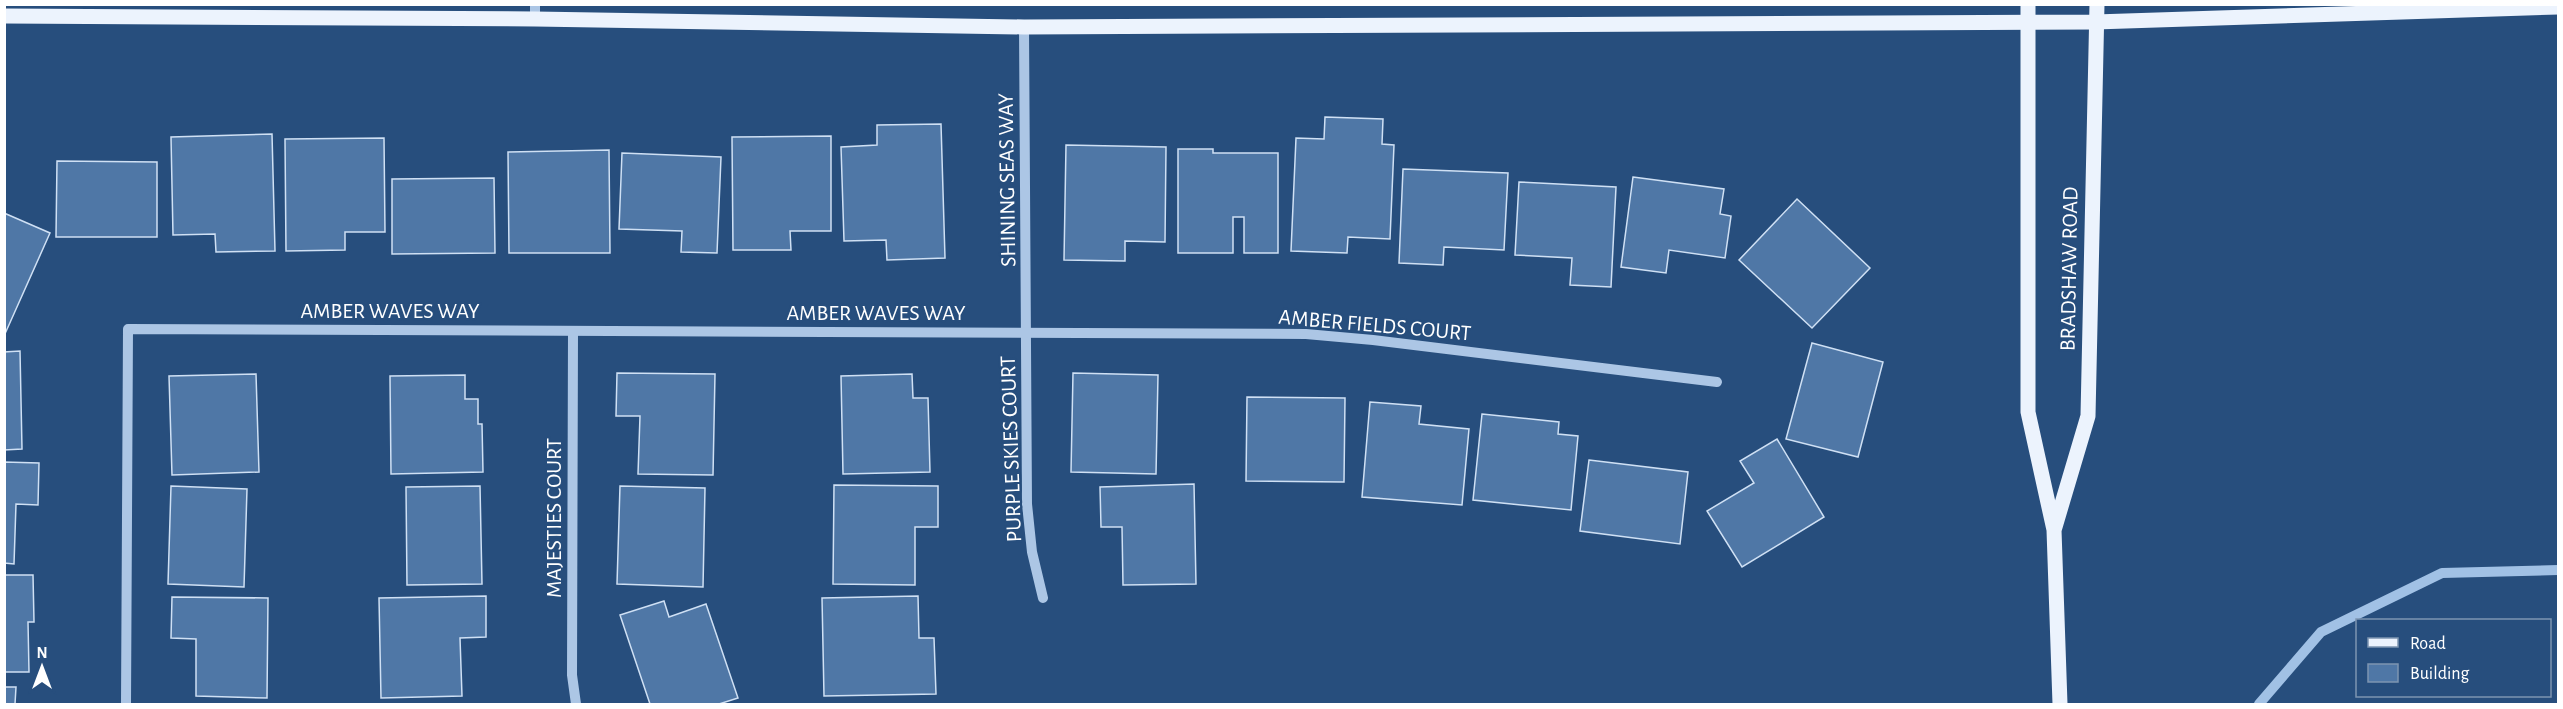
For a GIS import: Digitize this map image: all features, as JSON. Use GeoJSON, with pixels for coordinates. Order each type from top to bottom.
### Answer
{"type":"FeatureCollection","features":[{"type":"Feature","properties":{"kind":"main road","name":"BRADSHAW ROAD"},"geometry":{"type":"LineString","coordinates":[[2028,4],[2028,412],[2054,530],[2061,705]]}},
{"type":"Feature","properties":{"kind":"main road","name":"BRADSHAW ROAD"},"geometry":{"type":"LineString","coordinates":[[2054,530],[2088,416],[2097,4]]}},
{"type":"Feature","properties":{"kind":"main road"},"geometry":{"type":"LineString","coordinates":[[2484,9],[2502,4]]}},
{"type":"Feature","properties":{"kind":"main road"},"geometry":{"type":"LineString","coordinates":[[4,16],[535,12],[1024,27],[2095,22],[2559,7]]}},
{"type":"Feature","properties":{"kind":"street","name":"SHINING SEAS WAY"},"geometry":{"type":"LineString","coordinates":[[1024,27],[1027,333]]}},
{"type":"Feature","properties":{"kind":"street","name":"AMBER WAVES WAY"},"geometry":{"type":"LineString","coordinates":[[126,705],[128,329],[1027,333]]}},
{"type":"Feature","properties":{"kind":"street","name":"MAJESTIES COURT"},"geometry":{"type":"LineString","coordinates":[[573,331],[572,675],[576,705]]}},
{"type":"Feature","properties":{"kind":"street","name":"AMBER FIELDS COURT"},"geometry":{"type":"LineString","coordinates":[[1027,333],[1306,334],[1373,340],[1717,382]]}},
{"type":"Feature","properties":{"kind":"street","name":"PURPLE SKIES COURT"},"geometry":{"type":"LineString","coordinates":[[1027,333],[1027,504],[1032,552],[1043,598]]}},
{"type":"Feature","properties":{"kind":"building"},"geometry":{"type":"Polygon","coordinates":[[[1325,117],[1383,119],[1382,144],[1394,145],[1390,239],[1348,237],[1347,253],[1291,251],[1296,138],[1324,139],[1325,117]]]}},
{"type":"Feature","properties":{"kind":"building"},"geometry":{"type":"Polygon","coordinates":[[[941,124],[945,258],[887,260],[886,240],[844,241],[841,147],[877,145],[877,125],[941,124]]]}},
{"type":"Feature","properties":{"kind":"building"},"geometry":{"type":"Polygon","coordinates":[[[272,134],[275,251],[216,252],[215,234],[173,235],[171,137],[272,134]]]}},
{"type":"Feature","properties":{"kind":"building"},"geometry":{"type":"Polygon","coordinates":[[[831,136],[831,231],[790,231],[791,250],[733,250],[732,137],[831,136]]]}},
{"type":"Feature","properties":{"kind":"building"},"geometry":{"type":"Polygon","coordinates":[[[384,138],[385,232],[345,232],[345,250],[286,251],[285,139],[384,138]]]}},
{"type":"Feature","properties":{"kind":"building"},"geometry":{"type":"Polygon","coordinates":[[[1066,145],[1166,147],[1165,242],[1125,241],[1125,261],[1064,260],[1066,145]]]}},
{"type":"Feature","properties":{"kind":"building"},"geometry":{"type":"Polygon","coordinates":[[[1178,149],[1213,149],[1213,153],[1278,153],[1278,253],[1244,253],[1244,217],[1233,217],[1233,253],[1178,253],[1178,149]]]}},
{"type":"Feature","properties":{"kind":"building"},"geometry":{"type":"Polygon","coordinates":[[[609,150],[610,253],[509,253],[508,152],[609,150]]]}},
{"type":"Feature","properties":{"kind":"building"},"geometry":{"type":"Polygon","coordinates":[[[622,153],[721,157],[717,253],[681,252],[682,231],[619,229],[622,153]]]}},
{"type":"Feature","properties":{"kind":"building"},"geometry":{"type":"Polygon","coordinates":[[[57,161],[157,162],[157,237],[56,237],[57,161]]]}},
{"type":"Feature","properties":{"kind":"building"},"geometry":{"type":"Polygon","coordinates":[[[1403,169],[1508,173],[1504,250],[1444,247],[1443,265],[1399,263],[1403,169]]]}},
{"type":"Feature","properties":{"kind":"building"},"geometry":{"type":"Polygon","coordinates":[[[1633,177],[1724,189],[1720,214],[1731,216],[1725,258],[1669,250],[1666,273],[1621,267],[1633,177]]]}},
{"type":"Feature","properties":{"kind":"building"},"geometry":{"type":"Polygon","coordinates":[[[494,178],[495,253],[392,254],[392,179],[494,178]]]}},
{"type":"Feature","properties":{"kind":"building"},"geometry":{"type":"Polygon","coordinates":[[[1519,182],[1616,187],[1611,287],[1570,285],[1572,258],[1515,255],[1519,182]]]}},
{"type":"Feature","properties":{"kind":"building"},"geometry":{"type":"Polygon","coordinates":[[[1797,199],[1870,268],[1812,328],[1739,260],[1797,199]]]}},
{"type":"Feature","properties":{"kind":"building"},"geometry":{"type":"Polygon","coordinates":[[[4,213],[50,233],[4,336],[4,213]]]}},
{"type":"Feature","properties":{"kind":"building"},"geometry":{"type":"Polygon","coordinates":[[[1812,343],[1883,362],[1858,457],[1786,439],[1812,343]]]}},
{"type":"Feature","properties":{"kind":"building"},"geometry":{"type":"Polygon","coordinates":[[[20,351],[22,449],[4,450],[4,352],[20,351]]]}},
{"type":"Feature","properties":{"kind":"building"},"geometry":{"type":"Polygon","coordinates":[[[617,373],[715,374],[713,475],[638,474],[640,416],[616,416],[617,373]]]}},
{"type":"Feature","properties":{"kind":"building"},"geometry":{"type":"Polygon","coordinates":[[[1073,373],[1158,375],[1156,474],[1071,472],[1073,373]]]}},
{"type":"Feature","properties":{"kind":"building"},"geometry":{"type":"Polygon","coordinates":[[[256,374],[259,472],[172,475],[169,376],[256,374]]]}},
{"type":"Feature","properties":{"kind":"building"},"geometry":{"type":"Polygon","coordinates":[[[912,374],[913,398],[928,398],[930,472],[843,474],[841,376],[912,374]]]}},
{"type":"Feature","properties":{"kind":"building"},"geometry":{"type":"Polygon","coordinates":[[[465,375],[465,399],[478,399],[478,424],[482,424],[483,472],[391,474],[390,376],[465,375]]]}},
{"type":"Feature","properties":{"kind":"building"},"geometry":{"type":"Polygon","coordinates":[[[1247,397],[1345,398],[1344,482],[1246,481],[1247,397]]]}},
{"type":"Feature","properties":{"kind":"building"},"geometry":{"type":"Polygon","coordinates":[[[1370,402],[1421,406],[1419,424],[1469,429],[1462,505],[1362,497],[1370,402]]]}},
{"type":"Feature","properties":{"kind":"building"},"geometry":{"type":"Polygon","coordinates":[[[1482,414],[1559,422],[1558,434],[1578,436],[1571,510],[1473,500],[1482,414]]]}},
{"type":"Feature","properties":{"kind":"building"},"geometry":{"type":"Polygon","coordinates":[[[1777,439],[1824,517],[1742,567],[1707,511],[1754,483],[1740,461],[1777,439]]]}},
{"type":"Feature","properties":{"kind":"building"},"geometry":{"type":"Polygon","coordinates":[[[1589,460],[1688,472],[1680,544],[1580,531],[1589,460]]]}},
{"type":"Feature","properties":{"kind":"building"},"geometry":{"type":"Polygon","coordinates":[[[4,462],[39,463],[38,505],[16,504],[14,564],[4,563],[4,462]]]}},
{"type":"Feature","properties":{"kind":"building"},"geometry":{"type":"Polygon","coordinates":[[[1194,484],[1196,584],[1123,585],[1122,527],[1101,527],[1100,487],[1194,484]]]}},
{"type":"Feature","properties":{"kind":"building"},"geometry":{"type":"Polygon","coordinates":[[[834,485],[938,486],[938,527],[915,527],[915,585],[833,584],[834,485]]]}},
{"type":"Feature","properties":{"kind":"building"},"geometry":{"type":"Polygon","coordinates":[[[171,486],[247,489],[244,587],[168,584],[171,486]]]}},
{"type":"Feature","properties":{"kind":"building"},"geometry":{"type":"Polygon","coordinates":[[[480,486],[482,584],[407,585],[406,487],[480,486]]]}},
{"type":"Feature","properties":{"kind":"building"},"geometry":{"type":"Polygon","coordinates":[[[620,486],[705,488],[703,587],[617,584],[620,486]]]}},
{"type":"Feature","properties":{"kind":"building"},"geometry":{"type":"Polygon","coordinates":[[[4,575],[33,575],[34,622],[28,622],[29,672],[4,672],[4,575]]]}},
{"type":"Feature","properties":{"kind":"building"},"geometry":{"type":"Polygon","coordinates":[[[486,596],[486,637],[460,638],[462,696],[381,698],[379,598],[486,596]]]}},
{"type":"Feature","properties":{"kind":"building"},"geometry":{"type":"Polygon","coordinates":[[[918,596],[919,638],[934,638],[936,694],[824,696],[822,598],[918,596]]]}},
{"type":"Feature","properties":{"kind":"building"},"geometry":{"type":"Polygon","coordinates":[[[172,597],[268,598],[267,698],[196,696],[196,639],[171,638],[172,597]]]}},
{"type":"Feature","properties":{"kind":"building"},"geometry":{"type":"Polygon","coordinates":[[[664,601],[669,617],[706,604],[738,698],[719,704],[650,704],[620,615],[664,601]]]}},
{"type":"Feature","properties":{"kind":"building"},"geometry":{"type":"Polygon","coordinates":[[[4,687],[16,687],[15,704],[4,704],[4,687]]]}},
{"type":"Feature","properties":{"kind":"waterway"},"geometry":{"type":"LineString","coordinates":[[2259,704],[2321,632],[2442,573],[2558,570]]}}]}
